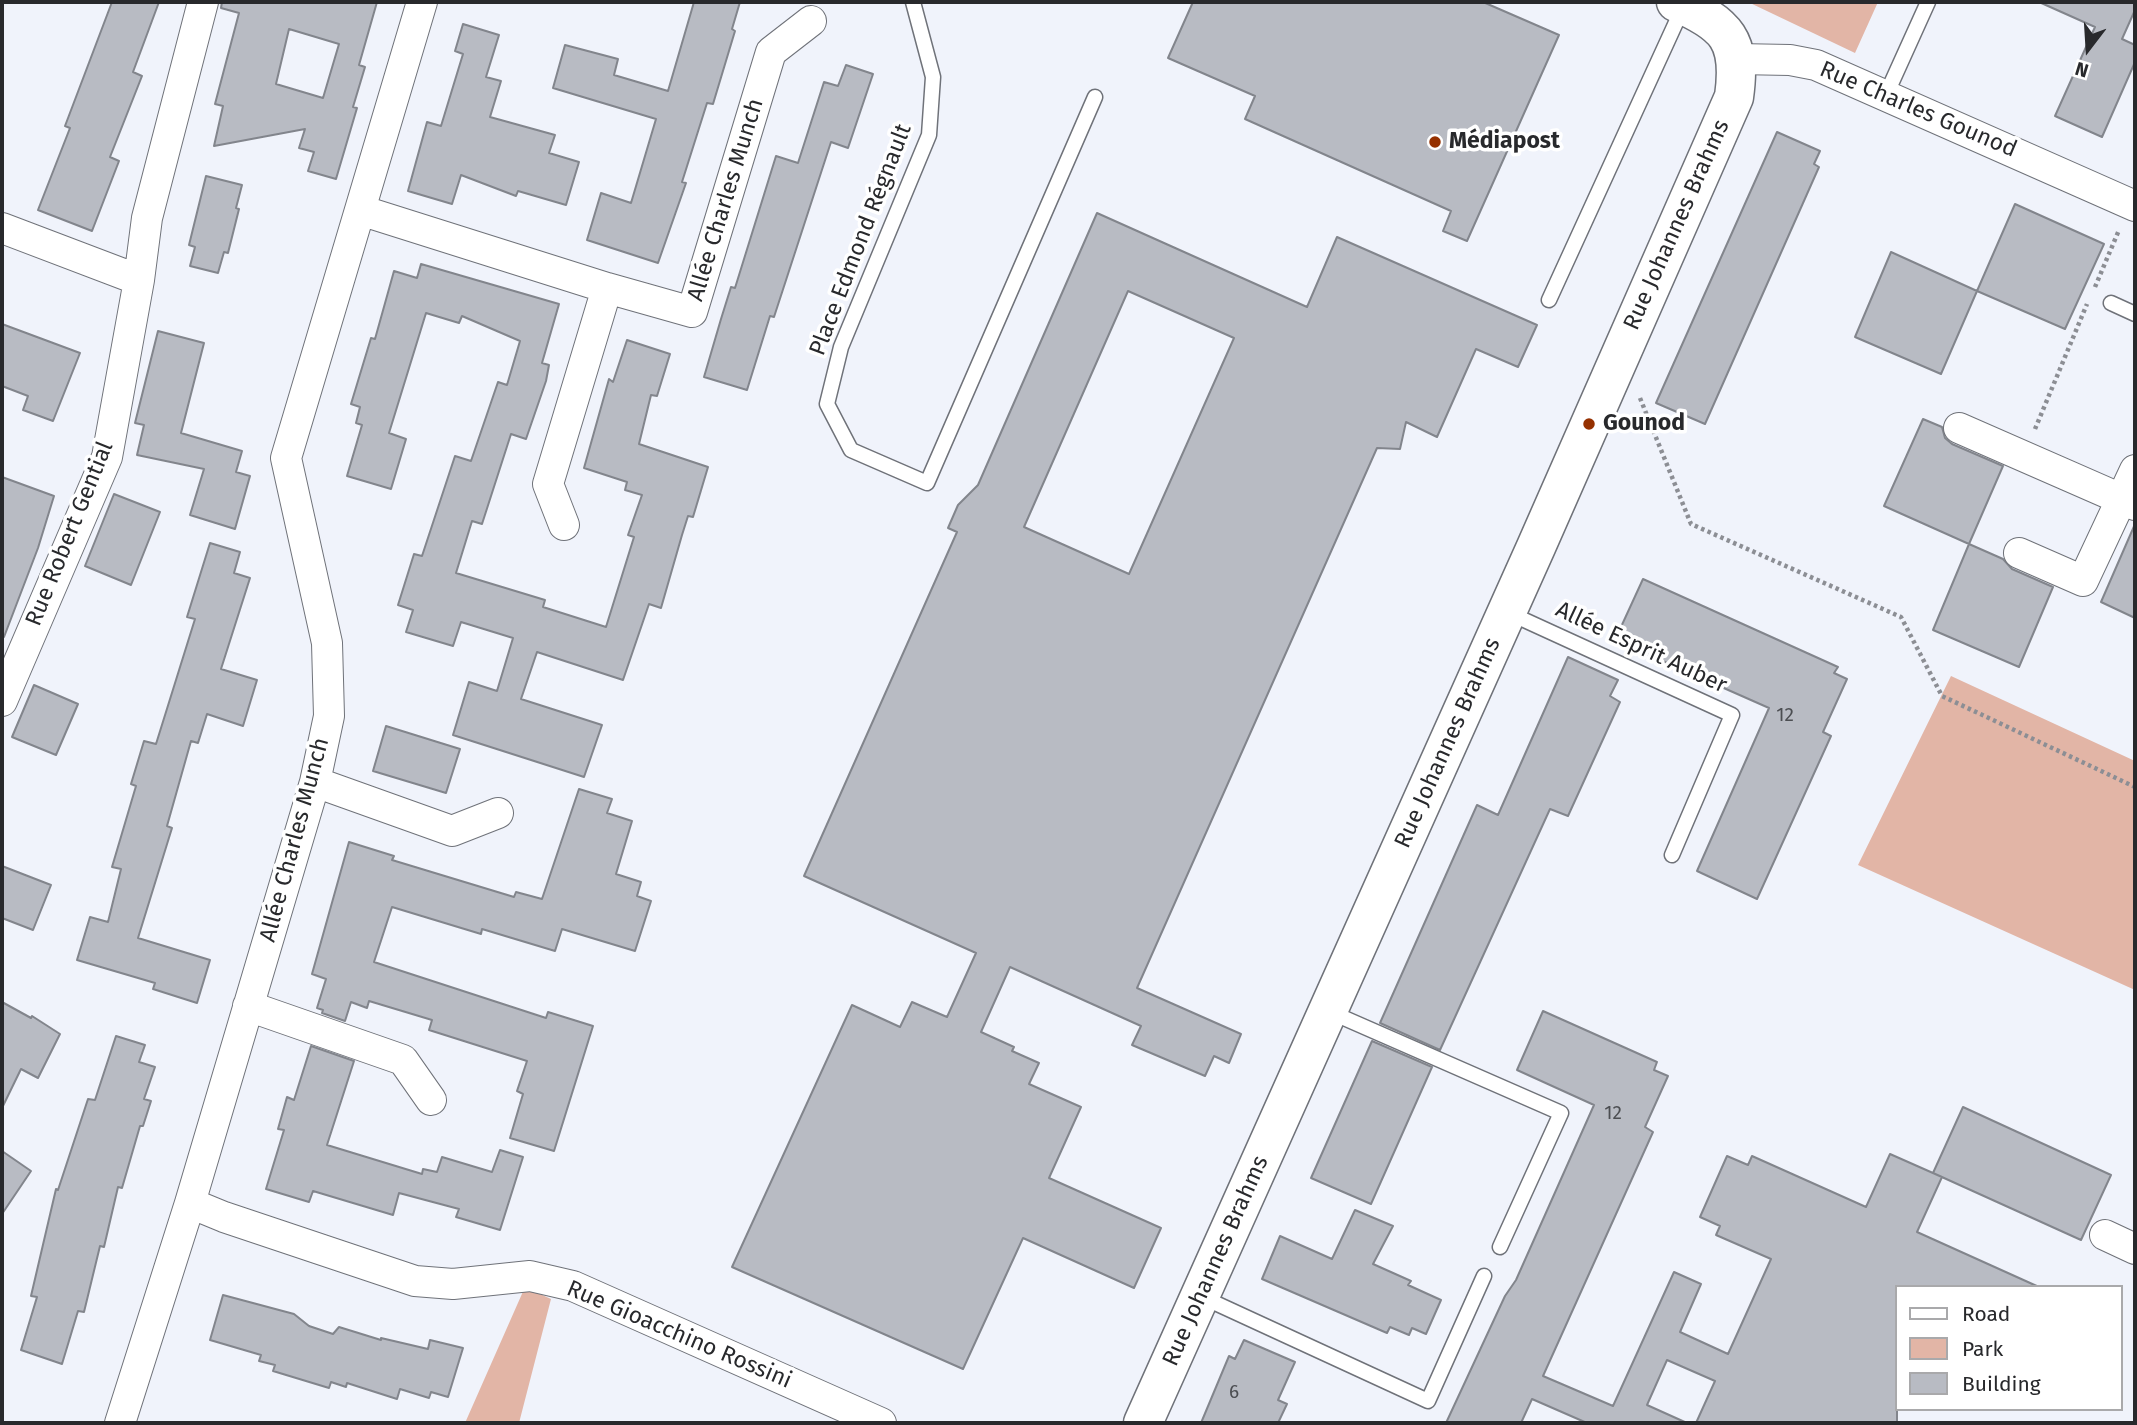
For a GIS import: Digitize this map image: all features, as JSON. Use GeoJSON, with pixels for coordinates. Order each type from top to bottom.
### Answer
{"type":"FeatureCollection","features":[{"type":"Feature","properties":{"kind":"street","name":"Rue Robert Gential"},"geometry":{"type":"LineString","coordinates":[[2,701],[107,457],[139,280],[147,218],[203,2]]}},
{"type":"Feature","properties":{"kind":"street","name":"Allée Charles Munch"},"geometry":{"type":"LineString","coordinates":[[120,1423],[190,1203],[315,782],[329,716],[327,643],[286,458],[422,2]]}},
{"type":"Feature","properties":{"kind":"street"},"geometry":{"type":"LineString","coordinates":[[1680,3],[1721,27],[1737,59]]}},
{"type":"Feature","properties":{"kind":"street","name":"Allée Charles Munch"},"geometry":{"type":"LineString","coordinates":[[360,210],[692,312],[771,52],[811,20]]}},
{"type":"Feature","properties":{"kind":"street","name":"Rue Charles Gounod"},"geometry":{"type":"LineString","coordinates":[[1737,59],[1790,60],[1816,65],[1886,95],[2128,215]]}},
{"type":"Feature","properties":{"kind":"street","name":"Rue Johannes Brahms"},"geometry":{"type":"LineString","coordinates":[[1143,1423],[1507,612],[1734,97],[1737,59]]}},
{"type":"Feature","properties":{"kind":"street"},"geometry":{"type":"LineString","coordinates":[[2,228],[139,280]]}},
{"type":"Feature","properties":{"kind":"street"},"geometry":{"type":"LineString","coordinates":[[564,525],[548,484],[607,288]]}},
{"type":"Feature","properties":{"kind":"street"},"geometry":{"type":"LineString","coordinates":[[1959,428],[2128,502]]}},
{"type":"Feature","properties":{"kind":"street"},"geometry":{"type":"LineString","coordinates":[[2019,553],[2083,581],[2128,502],[2135,470]]}},
{"type":"Feature","properties":{"kind":"street"},"geometry":{"type":"LineString","coordinates":[[315,782],[452,831],[498,813]]}},
{"type":"Feature","properties":{"kind":"street"},"geometry":{"type":"LineString","coordinates":[[248,1006],[403,1060],[431,1100]]}},
{"type":"Feature","properties":{"kind":"street","name":"Rue Gioacchino Rossini"},"geometry":{"type":"LineString","coordinates":[[190,1203],[415,1281],[453,1284],[530,1276],[573,1286],[881,1423]]}},
{"type":"Feature","properties":{"kind":"street"},"geometry":{"type":"LineString","coordinates":[[2105,1235],[2135,1249]]}},
{"type":"Feature","properties":{"kind":"lane","name":"Place Edmond Régnault"},"geometry":{"type":"LineString","coordinates":[[914,2],[933,77],[929,135],[841,347],[827,404],[851,450],[927,483],[1095,97]]}},
{"type":"Feature","properties":{"kind":"lane"},"geometry":{"type":"LineString","coordinates":[[1886,95],[1928,2]]}},
{"type":"Feature","properties":{"kind":"lane"},"geometry":{"type":"LineString","coordinates":[[1549,300],[1680,3]]}},
{"type":"Feature","properties":{"kind":"lane"},"geometry":{"type":"LineString","coordinates":[[2110,303],[2135,314]]}},
{"type":"Feature","properties":{"kind":"lane","name":"Allée Esprit Auber"},"geometry":{"type":"LineString","coordinates":[[1507,612],[1732,715],[1672,855]]}},
{"type":"Feature","properties":{"kind":"lane"},"geometry":{"type":"LineString","coordinates":[[1328,1011],[1561,1114],[1500,1247]]}},
{"type":"Feature","properties":{"kind":"lane"},"geometry":{"type":"LineString","coordinates":[[1200,1296],[1428,1401],[1485,1276]]}},
{"type":"Feature","properties":{"kind":"path"},"geometry":{"type":"LineString","coordinates":[[2023,456],[2128,215]]}},
{"type":"Feature","properties":{"kind":"path"},"geometry":{"type":"LineString","coordinates":[[1608,382],[1641,398],[1692,524],[1901,617],[1942,696],[2135,787]]}},
{"type":"Feature","properties":{"kind":"green space"},"geometry":{"type":"Polygon","coordinates":[[[1748,2],[1878,2],[1855,53],[1748,2]]]}},
{"type":"Feature","properties":{"kind":"green space"},"geometry":{"type":"Polygon","coordinates":[[[1951,676],[2135,761],[2135,990],[1858,865],[1951,676]]]}},
{"type":"Feature","properties":{"kind":"green space"},"geometry":{"type":"Polygon","coordinates":[[[525,1287],[551,1299],[519,1423],[465,1423],[525,1287]]]}},
{"type":"Feature","properties":{"kind":"building"},"geometry":{"type":"Polygon","coordinates":[[[112,2],[159,2],[133,72],[142,76],[110,157],[119,161],[92,231],[38,210],[70,128],[65,126],[112,2]]]}},
{"type":"Feature","properties":{"kind":"building"},"geometry":{"type":"Polygon","coordinates":[[[222,2],[377,2],[359,65],[365,67],[353,107],[357,108],[336,179],[308,171],[314,152],[299,148],[305,129],[214,146],[223,106],[215,104],[239,13],[221,8],[222,2]],[[289,29],[276,84],[323,98],[339,44],[289,29]]]}},
{"type":"Feature","properties":{"kind":"building"},"geometry":{"type":"Polygon","coordinates":[[[694,2],[740,2],[732,29],[735,31],[713,104],[707,103],[682,182],[686,183],[658,263],[587,240],[601,193],[631,203],[656,119],[553,88],[565,45],[618,59],[614,75],[668,91],[694,2]]]}},
{"type":"Feature","properties":{"kind":"building","name":"Médiapost"},"geometry":{"type":"Polygon","coordinates":[[[1193,2],[1483,2],[1559,35],[1467,241],[1443,231],[1451,211],[1245,119],[1255,96],[1168,58],[1193,2]]]}},
{"type":"Feature","properties":{"kind":"building"},"geometry":{"type":"Polygon","coordinates":[[[2039,2],[2135,2],[2135,10],[2122,39],[2135,45],[2135,62],[2102,137],[2055,116],[2095,27],[2039,2]]]}},
{"type":"Feature","properties":{"kind":"building"},"geometry":{"type":"Polygon","coordinates":[[[463,24],[499,35],[486,77],[501,81],[490,117],[555,135],[549,153],[579,162],[566,205],[518,191],[516,196],[461,175],[452,204],[408,191],[427,122],[441,126],[463,54],[455,51],[463,24]]]}},
{"type":"Feature","properties":{"kind":"building"},"geometry":{"type":"Polygon","coordinates":[[[846,65],[873,74],[848,148],[831,142],[774,317],[770,316],[747,390],[704,377],[731,287],[735,288],[776,156],[798,163],[824,82],[838,86],[846,65]]]}},
{"type":"Feature","properties":{"kind":"building"},"geometry":{"type":"Polygon","coordinates":[[[1777,132],[1820,151],[1814,164],[1819,167],[1705,424],[1656,403],[1777,132]]]}},
{"type":"Feature","properties":{"kind":"building"},"geometry":{"type":"Polygon","coordinates":[[[206,176],[242,185],[228,253],[224,252],[218,273],[190,266],[195,247],[189,245],[206,176]]]}},
{"type":"Feature","properties":{"kind":"building"},"geometry":{"type":"Polygon","coordinates":[[[2015,204],[2104,244],[2065,329],[1977,291],[2015,204]]]}},
{"type":"Feature","properties":{"kind":"building"},"geometry":{"type":"Polygon","coordinates":[[[1097,213],[1307,307],[1337,237],[1537,325],[1518,367],[1476,349],[1437,437],[1406,422],[1400,449],[1377,448],[1137,988],[1241,1034],[1229,1063],[1214,1056],[1205,1076],[1132,1045],[1141,1026],[1010,967],[981,1032],[1014,1047],[1012,1051],[1039,1063],[1029,1084],[1081,1107],[1049,1178],[1161,1228],[1134,1288],[1023,1238],[963,1369],[732,1267],[852,1005],[900,1027],[912,1002],[947,1017],[976,953],[804,876],[957,532],[948,528],[958,505],[978,485],[1097,213]],[[1128,291],[1024,527],[1129,574],[1234,338],[1128,291]]]}},
{"type":"Feature","properties":{"kind":"building"},"geometry":{"type":"Polygon","coordinates":[[[1891,252],[1977,291],[1941,374],[1855,337],[1891,252]]]}},
{"type":"Feature","properties":{"kind":"building"},"geometry":{"type":"Polygon","coordinates":[[[421,264],[559,304],[542,363],[549,365],[546,381],[526,439],[511,434],[482,524],[472,521],[456,573],[545,600],[543,607],[606,627],[634,537],[628,535],[642,495],[625,490],[627,482],[584,468],[609,379],[613,382],[627,340],[670,354],[657,396],[651,395],[639,444],[708,467],[693,517],[688,516],[661,608],[649,604],[623,680],[537,652],[521,699],[602,725],[584,777],[453,735],[469,682],[497,691],[513,638],[461,622],[453,646],[406,632],[413,610],[398,605],[414,554],[422,556],[455,456],[471,461],[498,382],[507,385],[520,341],[462,316],[459,323],[426,313],[389,433],[406,439],[391,489],[347,476],[362,425],[356,423],[360,407],[351,404],[371,338],[375,339],[394,271],[417,278],[421,264]]]}},
{"type":"Feature","properties":{"kind":"building"},"geometry":{"type":"Polygon","coordinates":[[[2,324],[80,353],[53,421],[23,410],[28,396],[2,386],[2,324]]]}},
{"type":"Feature","properties":{"kind":"building"},"geometry":{"type":"Polygon","coordinates":[[[158,331],[204,343],[181,433],[242,451],[236,472],[250,476],[235,529],[190,515],[204,469],[137,455],[144,425],[135,423],[158,331]]]}},
{"type":"Feature","properties":{"kind":"building"},"geometry":{"type":"Polygon","coordinates":[[[1923,419],[1942,427],[1945,438],[1952,444],[2003,466],[1969,544],[1884,506],[1923,419]]]}},
{"type":"Feature","properties":{"kind":"building"},"geometry":{"type":"Polygon","coordinates":[[[2,477],[54,496],[38,548],[4,637],[2,636],[2,477]]]}},
{"type":"Feature","properties":{"kind":"building"},"geometry":{"type":"Polygon","coordinates":[[[114,494],[160,512],[131,585],[85,566],[114,494]]]}},
{"type":"Feature","properties":{"kind":"building"},"geometry":{"type":"Polygon","coordinates":[[[2135,524],[2135,618],[2101,602],[2135,524]]]}},
{"type":"Feature","properties":{"kind":"building"},"geometry":{"type":"Polygon","coordinates":[[[210,543],[240,552],[234,573],[250,578],[221,669],[257,680],[243,726],[207,714],[198,743],[191,741],[167,826],[172,828],[138,938],[210,960],[197,1003],[153,989],[155,983],[77,960],[90,917],[108,922],[121,869],[112,867],[136,786],[131,784],[144,741],[156,744],[195,619],[187,617],[210,543]]]}},
{"type":"Feature","properties":{"kind":"building"},"geometry":{"type":"Polygon","coordinates":[[[1969,544],[2003,559],[2012,569],[2053,587],[2019,667],[1933,630],[1969,544]]]}},
{"type":"Feature","properties":{"kind":"building"},"geometry":{"type":"Polygon","coordinates":[[[1643,579],[1838,667],[1834,673],[1847,679],[1823,732],[1831,736],[1757,899],[1697,871],[1769,708],[1615,640],[1643,579]]]}},
{"type":"Feature","properties":{"kind":"building"},"geometry":{"type":"Polygon","coordinates":[[[1568,657],[1618,680],[1610,696],[1620,702],[1568,816],[1550,809],[1440,1050],[1380,1023],[1477,805],[1498,815],[1568,657]]]}},
{"type":"Feature","properties":{"kind":"building"},"geometry":{"type":"Polygon","coordinates":[[[34,685],[78,704],[56,755],[12,737],[34,685]]]}},
{"type":"Feature","properties":{"kind":"building"},"geometry":{"type":"Polygon","coordinates":[[[386,726],[460,749],[446,793],[373,771],[386,726]]]}},
{"type":"Feature","properties":{"kind":"building"},"geometry":{"type":"Polygon","coordinates":[[[579,789],[612,799],[607,813],[632,821],[616,874],[641,882],[637,896],[651,901],[635,951],[562,929],[555,951],[482,929],[481,934],[392,907],[374,962],[546,1018],[548,1012],[593,1026],[554,1151],[510,1138],[523,1094],[517,1091],[527,1061],[429,1030],[432,1020],[369,1001],[367,1008],[351,1002],[345,1021],[322,1013],[323,1010],[317,1008],[326,979],[312,974],[349,842],[394,856],[392,860],[514,897],[516,892],[542,899],[579,789]]]}},
{"type":"Feature","properties":{"kind":"building"},"geometry":{"type":"Polygon","coordinates":[[[2,866],[51,885],[33,930],[2,918],[2,866]]]}},
{"type":"Feature","properties":{"kind":"building"},"geometry":{"type":"Polygon","coordinates":[[[2,1002],[31,1018],[32,1016],[60,1034],[38,1078],[21,1069],[2,1108],[2,1002]]]}},
{"type":"Feature","properties":{"kind":"building"},"geometry":{"type":"Polygon","coordinates":[[[1543,1011],[1657,1062],[1654,1070],[1668,1076],[1645,1127],[1653,1132],[1543,1376],[1613,1406],[1674,1272],[1701,1284],[1680,1332],[1728,1354],[1771,1259],[1716,1235],[1720,1226],[1700,1217],[1727,1156],[1748,1165],[1752,1156],[1866,1207],[1890,1154],[1942,1177],[1917,1232],[2035,1285],[1896,1285],[1897,1423],[1696,1423],[1715,1381],[1667,1360],[1647,1405],[1687,1423],[1587,1423],[1532,1399],[1521,1423],[1446,1423],[1505,1296],[1516,1280],[1594,1105],[1517,1070],[1543,1011]]]}},
{"type":"Feature","properties":{"kind":"building"},"geometry":{"type":"Polygon","coordinates":[[[116,1036],[145,1045],[139,1062],[155,1067],[144,1099],[151,1101],[143,1126],[140,1126],[122,1188],[118,1187],[104,1247],[100,1246],[84,1312],[78,1311],[62,1364],[21,1350],[37,1297],[31,1296],[56,1189],[58,1190],[88,1099],[95,1100],[116,1036]]]}},
{"type":"Feature","properties":{"kind":"building"},"geometry":{"type":"Polygon","coordinates":[[[1372,1041],[1432,1067],[1371,1204],[1311,1178],[1372,1041]]]}},
{"type":"Feature","properties":{"kind":"building"},"geometry":{"type":"Polygon","coordinates":[[[311,1046],[354,1061],[327,1145],[422,1174],[423,1169],[437,1172],[442,1157],[492,1172],[500,1150],[523,1157],[500,1230],[456,1217],[459,1209],[399,1193],[393,1215],[313,1191],[309,1202],[266,1189],[284,1130],[278,1129],[287,1097],[294,1100],[311,1046]]]}},
{"type":"Feature","properties":{"kind":"building"},"geometry":{"type":"Polygon","coordinates":[[[1963,1107],[2111,1175],[2081,1240],[1933,1173],[1963,1107]]]}},
{"type":"Feature","properties":{"kind":"building"},"geometry":{"type":"Polygon","coordinates":[[[2,1151],[31,1171],[2,1214],[2,1151]]]}},
{"type":"Feature","properties":{"kind":"building"},"geometry":{"type":"Polygon","coordinates":[[[1355,1210],[1393,1226],[1373,1264],[1411,1281],[1408,1285],[1441,1300],[1426,1334],[1412,1328],[1409,1335],[1390,1327],[1387,1333],[1262,1279],[1280,1236],[1332,1259],[1355,1210]]]}},
{"type":"Feature","properties":{"kind":"building"},"geometry":{"type":"Polygon","coordinates":[[[223,1295],[294,1314],[309,1326],[333,1334],[339,1327],[381,1340],[428,1349],[430,1340],[463,1348],[448,1397],[431,1392],[429,1398],[400,1389],[397,1399],[347,1383],[346,1387],[331,1382],[329,1388],[273,1371],[275,1365],[259,1361],[261,1355],[210,1340],[223,1295]]]}},
{"type":"Feature","properties":{"kind":"building"},"geometry":{"type":"Polygon","coordinates":[[[1244,1340],[1295,1362],[1278,1400],[1287,1404],[1278,1423],[1201,1423],[1229,1356],[1235,1359],[1244,1340]]]}},
{"type":"Feature","properties":{"kind":"place","name":"Médiapost"},"geometry":{"type":"Point","coordinates":[1435,142]}},
{"type":"Feature","properties":{"kind":"place","name":"Gounod"},"geometry":{"type":"Point","coordinates":[1589,424]}}]}
